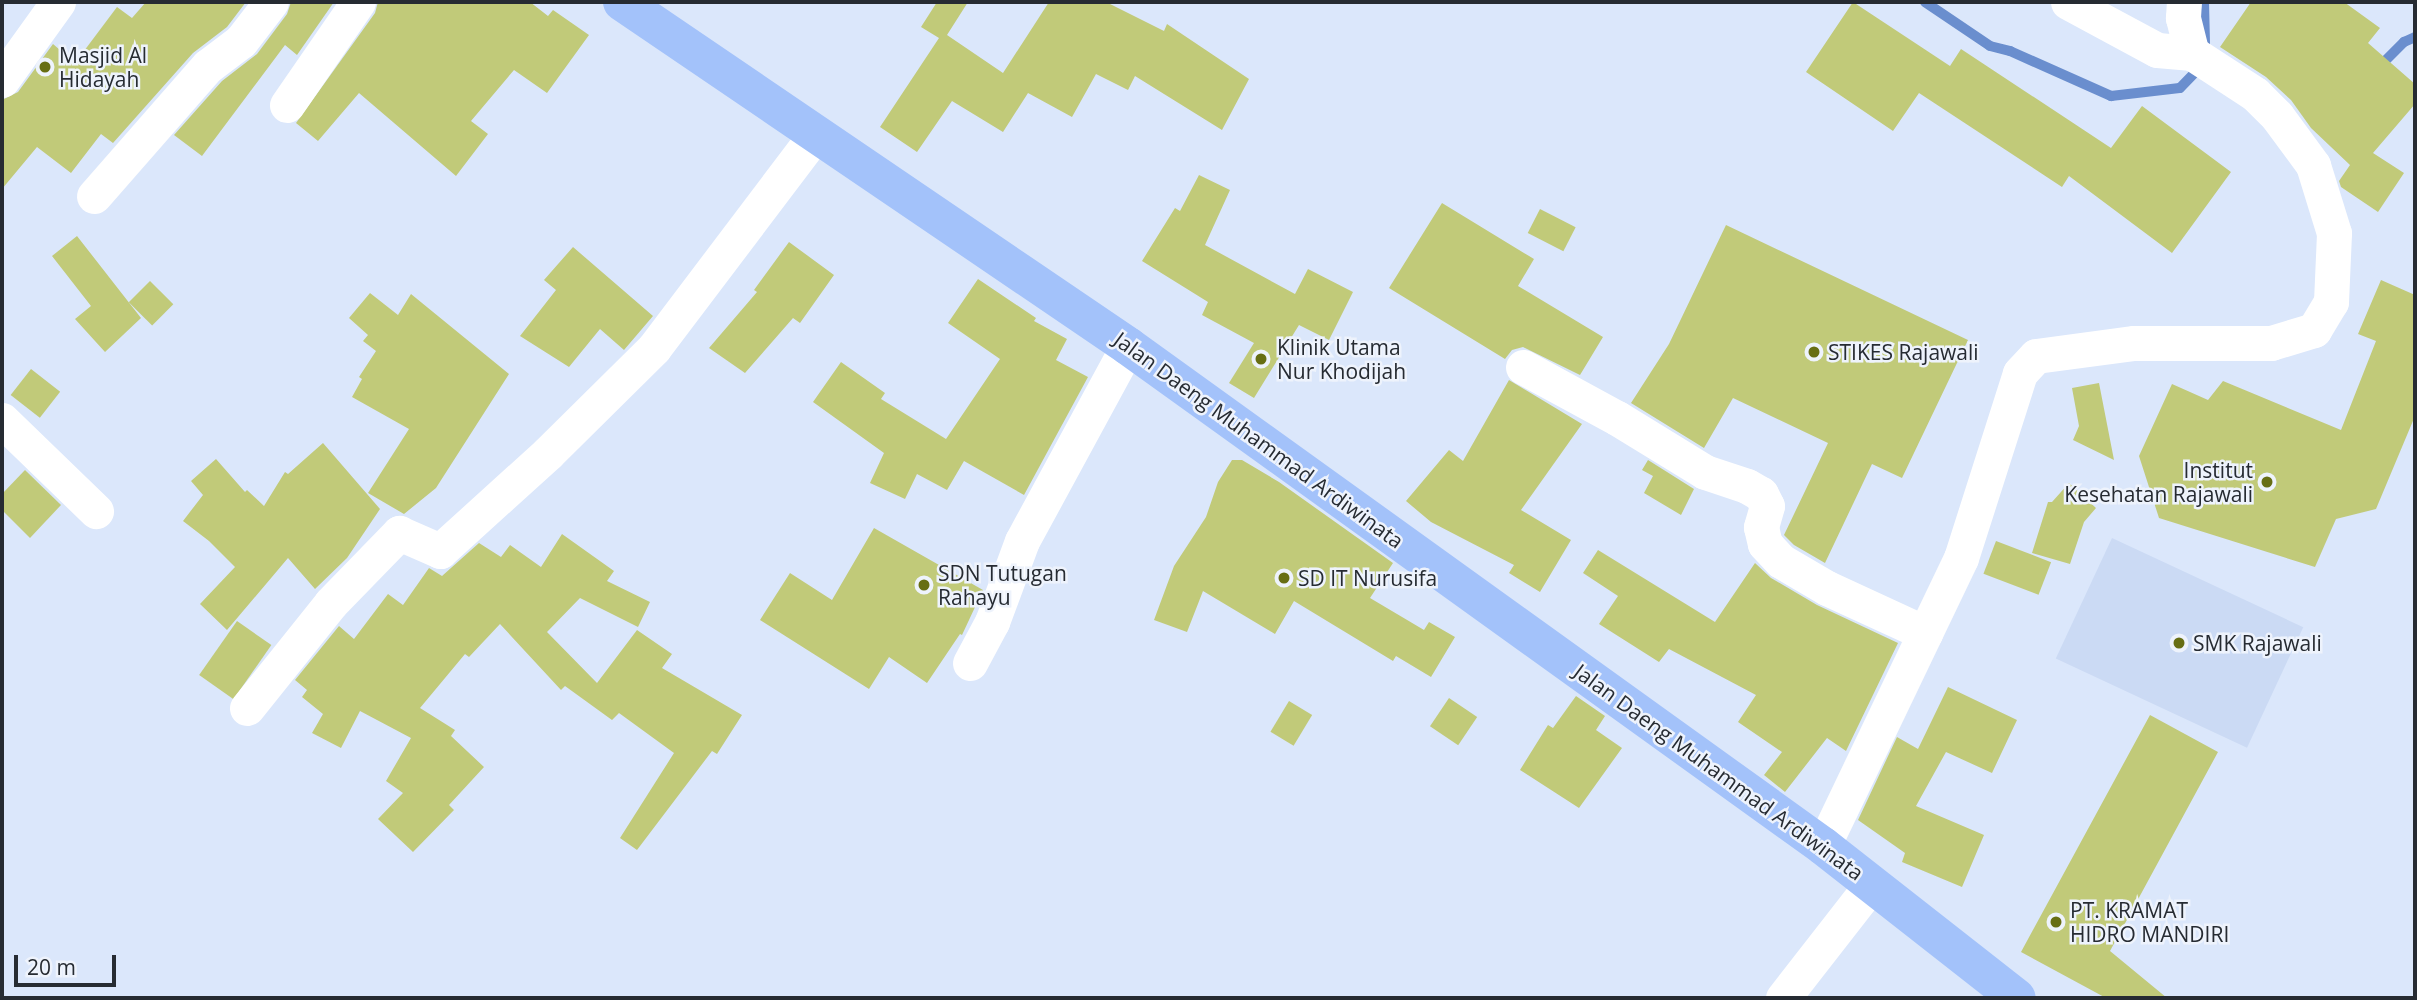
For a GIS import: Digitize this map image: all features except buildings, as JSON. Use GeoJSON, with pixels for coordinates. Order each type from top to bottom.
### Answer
{"type":"FeatureCollection","features":[{"type":"Feature","properties":{"kind":"main road","name":"Jalan Daeng Muhammad Ardiwinata"},"geometry":{"type":"LineString","coordinates":[[622,2],[1128,346],[1823,846],[2017,998]]}},
{"type":"Feature","properties":{"kind":"street"},"geometry":{"type":"LineString","coordinates":[[2,80],[58,2]]}},
{"type":"Feature","properties":{"kind":"street"},"geometry":{"type":"LineString","coordinates":[[94,196],[208,66],[241,41],[271,2]]}},
{"type":"Feature","properties":{"kind":"street"},"geometry":{"type":"LineString","coordinates":[[287,105],[358,2]]}},
{"type":"Feature","properties":{"kind":"street"},"geometry":{"type":"LineString","coordinates":[[1823,846],[1961,558],[2020,373],[2036,356],[2134,342],[2271,343],[2314,330],[2331,302],[2334,233],[2313,165],[2277,116],[2255,94],[2192,53],[2157,50],[2068,2]]}},
{"type":"Feature","properties":{"kind":"street"},"geometry":{"type":"LineString","coordinates":[[2184,2],[2183,18],[2192,53]]}},
{"type":"Feature","properties":{"kind":"street"},"geometry":{"type":"LineString","coordinates":[[247,709],[331,603],[399,533],[440,551],[548,453],[654,348],[816,134]]}},
{"type":"Feature","properties":{"kind":"street"},"geometry":{"type":"LineString","coordinates":[[970,663],[992,622],[1021,541],[1128,346]]}},
{"type":"Feature","properties":{"kind":"street"},"geometry":{"type":"LineString","coordinates":[[1523,367],[1617,418],[1705,472],[1747,486],[1761,494],[1767,506],[1761,527],[1765,544],[1781,561],[1827,588],[1925,633]]}},
{"type":"Feature","properties":{"kind":"street"},"geometry":{"type":"LineString","coordinates":[[2,421],[96,511]]}},
{"type":"Feature","properties":{"kind":"street"},"geometry":{"type":"LineString","coordinates":[[1783,998],[1871,885]]}},
{"type":"Feature","properties":{"kind":"shaded area","name":"SMK Rajawali"},"geometry":{"type":"Polygon","coordinates":[[[2112,538],[2303,627],[2247,748],[2056,659],[2112,538]]]}},
{"type":"Feature","properties":{"kind":"waterway"},"geometry":{"type":"LineString","coordinates":[[1925,2],[1990,46],[2010,51],[2111,96],[2180,88],[2203,64]]}},
{"type":"Feature","properties":{"kind":"waterway"},"geometry":{"type":"LineString","coordinates":[[2204,2],[2205,44]]}},
{"type":"Feature","properties":{"kind":"waterway"},"geometry":{"type":"LineString","coordinates":[[2378,68],[2404,42],[2415,37]]}},
{"type":"Feature","properties":{"kind":"place","name":"Masjid Al Hidayah"},"geometry":{"type":"Point","coordinates":[45,67]}},
{"type":"Feature","properties":{"kind":"place","name":"STIKES Rajawali"},"geometry":{"type":"Point","coordinates":[1814,352]}},
{"type":"Feature","properties":{"kind":"place","name":"Klinik Utama Nur Khodijah"},"geometry":{"type":"Point","coordinates":[1261,359]}},
{"type":"Feature","properties":{"kind":"place","name":"Institut Kesehatan Rajawali"},"geometry":{"type":"Point","coordinates":[2267,482]}},
{"type":"Feature","properties":{"kind":"place","name":"SD IT Nurusifa"},"geometry":{"type":"Point","coordinates":[1284,578]}},
{"type":"Feature","properties":{"kind":"place","name":"SDN Tutugan Rahayu"},"geometry":{"type":"Point","coordinates":[924,585]}},
{"type":"Feature","properties":{"kind":"place","name":"SMK Rajawali"},"geometry":{"type":"Point","coordinates":[2179,643]}},
{"type":"Feature","properties":{"kind":"place","name":"PT. KRAMAT HIDRO MANDIRI"},"geometry":{"type":"Point","coordinates":[2056,922]}}]}
